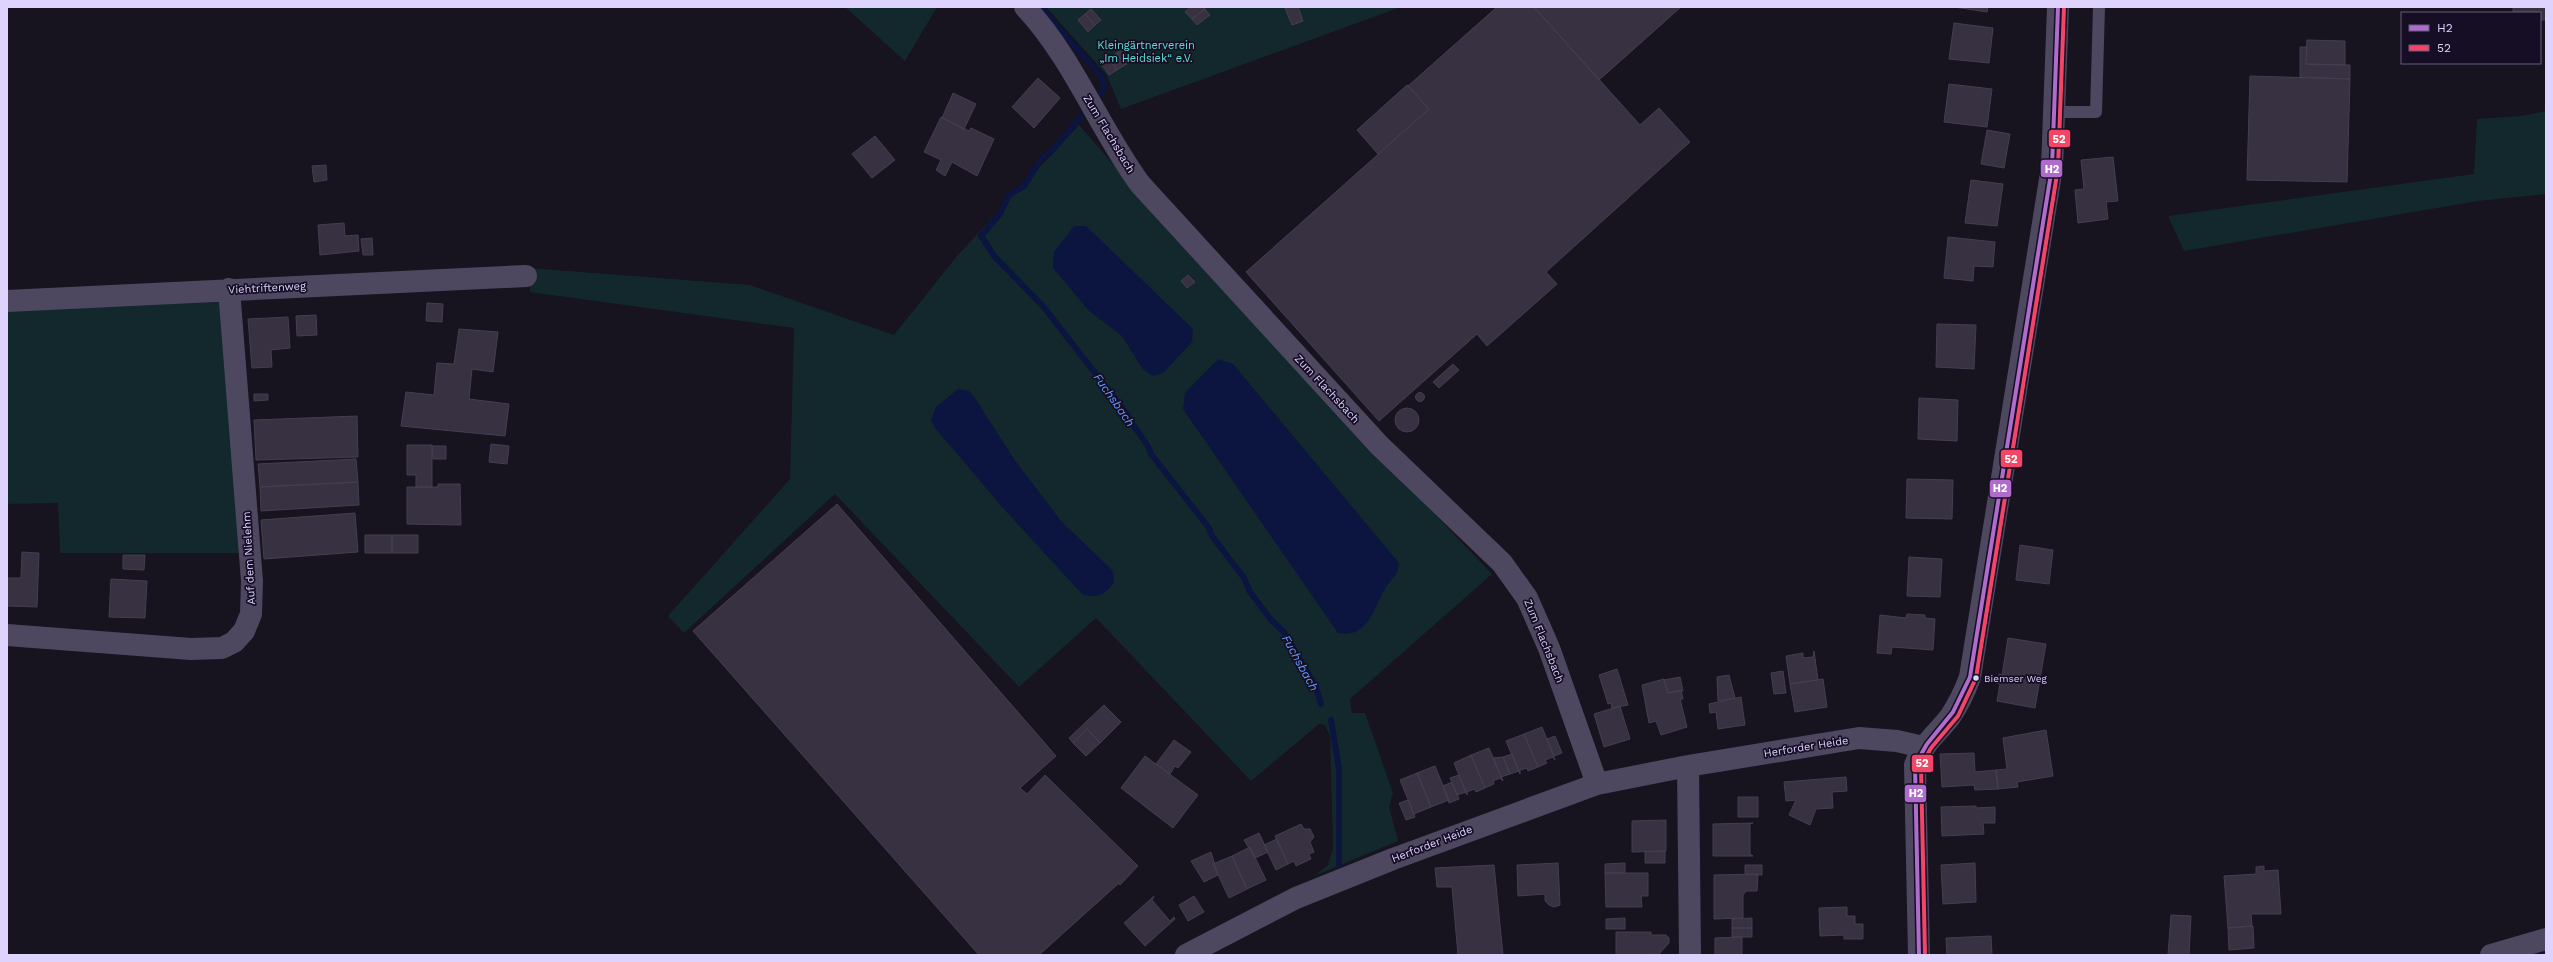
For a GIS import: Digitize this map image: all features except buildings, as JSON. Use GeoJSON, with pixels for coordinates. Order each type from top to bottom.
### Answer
{"type":"FeatureCollection","features":[{"type":"Feature","properties":{"kind":"street","name":"Zum Flachsbach"},"geometry":{"type":"LineString","coordinates":[[1025,7],[1046,34],[1100,119],[1122,159],[1140,184],[1374,439],[1502,563],[1519,586],[1527,598],[1549,648],[1597,784]]}},
{"type":"Feature","properties":{"kind":"street"},"geometry":{"type":"LineString","coordinates":[[1919,955],[1914,781],[1915,765],[1923,747],[1950,717],[1970,677],[2052,168],[2058,7]]}},
{"type":"Feature","properties":{"kind":"street","name":"Viehtriftenweg"},"geometry":{"type":"LineString","coordinates":[[7,301],[229,289],[526,276]]}},
{"type":"Feature","properties":{"kind":"street","name":"Auf dem Nielehm"},"geometry":{"type":"LineString","coordinates":[[7,635],[191,649],[222,648],[234,642],[244,631],[251,614],[252,581],[229,289]]}},
{"type":"Feature","properties":{"kind":"street","name":"Herforder Heide"},"geometry":{"type":"LineString","coordinates":[[1186,955],[1296,898],[1393,859],[1597,784],[1688,766],[1859,738],[1898,740],[1923,747]]}},
{"type":"Feature","properties":{"kind":"street"},"geometry":{"type":"LineString","coordinates":[[1688,766],[1690,955]]}},
{"type":"Feature","properties":{"kind":"street"},"geometry":{"type":"LineString","coordinates":[[2491,955],[2546,939]]}},
{"type":"Feature","properties":{"kind":"lane"},"geometry":{"type":"LineString","coordinates":[[2055,112],[2096,112],[2100,7]]}},
{"type":"Feature","properties":{"kind":"green space"},"geometry":{"type":"Polygon","coordinates":[[[845,7],[937,7],[905,61],[845,7]]]}},
{"type":"Feature","properties":{"kind":"green space","name":"Kleingärtnerverein „Im Heidsiek“ e.V."},"geometry":{"type":"Polygon","coordinates":[[[1046,7],[1401,7],[1121,109],[1106,74],[1046,7]]]}},
{"type":"Feature","properties":{"kind":"green space"},"geometry":{"type":"Polygon","coordinates":[[[2546,111],[2546,194],[2478,201],[2184,251],[2168,216],[2474,174],[2477,119],[2521,116],[2546,111]]]}},
{"type":"Feature","properties":{"kind":"green space"},"geometry":{"type":"Polygon","coordinates":[[[1079,125],[1244,314],[1492,574],[1350,699],[1352,713],[1365,713],[1393,793],[1389,807],[1398,841],[1314,876],[1328,865],[1333,848],[1330,736],[1325,725],[1319,724],[1251,781],[1096,618],[1019,687],[835,494],[684,633],[668,616],[790,479],[794,328],[530,292],[529,268],[750,285],[894,335],[957,256],[1079,125]]]}},
{"type":"Feature","properties":{"kind":"green space"},"geometry":{"type":"Polygon","coordinates":[[[219,297],[245,553],[60,553],[58,503],[7,504],[7,308],[219,297]]]}},
{"type":"Feature","properties":{"kind":"shaded area"},"geometry":{"type":"Polygon","coordinates":[[[1074,226],[1086,226],[1193,329],[1192,342],[1163,373],[1152,376],[1142,368],[1122,336],[1088,310],[1053,268],[1054,252],[1074,226]]]}},
{"type":"Feature","properties":{"kind":"shaded area"},"geometry":{"type":"Polygon","coordinates":[[[1218,359],[1233,364],[1399,563],[1396,573],[1386,587],[1369,620],[1363,627],[1356,631],[1348,634],[1338,633],[1183,409],[1185,393],[1218,359]]]}},
{"type":"Feature","properties":{"kind":"shaded area"},"geometry":{"type":"Polygon","coordinates":[[[958,389],[969,391],[973,395],[1014,459],[1061,521],[1113,571],[1114,582],[1104,593],[1096,596],[1082,594],[1003,508],[935,428],[931,420],[936,407],[958,389]]]}},
{"type":"Feature","properties":{"kind":"waterway","name":"Fuchsbach"},"geometry":{"type":"LineString","coordinates":[[1040,7],[1102,77],[1104,87],[1101,94]]}},
{"type":"Feature","properties":{"kind":"waterway","name":"Fuchsbach"},"geometry":{"type":"LineString","coordinates":[[1081,117],[1049,154],[1043,156],[1024,186],[1009,195],[1000,214],[981,236],[994,256],[1043,306],[1127,414],[1151,454],[1209,528],[1212,536],[1244,578],[1250,592],[1272,621],[1284,632],[1316,687],[1321,704]]}},
{"type":"Feature","properties":{"kind":"waterway","name":"Fuchsbach"},"geometry":{"type":"LineString","coordinates":[[1331,720],[1339,768],[1339,864]]}},
{"type":"Feature","properties":{"kind":"transit line","name":"H2"},"geometry":{"type":"LineString","coordinates":[[1919,955],[1915,765],[1927,744],[1953,712],[1970,677],[2052,167],[2058,7]]}},
{"type":"Feature","properties":{"kind":"transit line","name":"52"},"geometry":{"type":"LineString","coordinates":[[1925,955],[1921,766],[1931,748],[1958,716],[1976,678],[2058,168],[2064,7]]}},
{"type":"Feature","properties":{"kind":"place","name":"Biemser Weg"},"geometry":{"type":"Point","coordinates":[1976,678]}}]}
